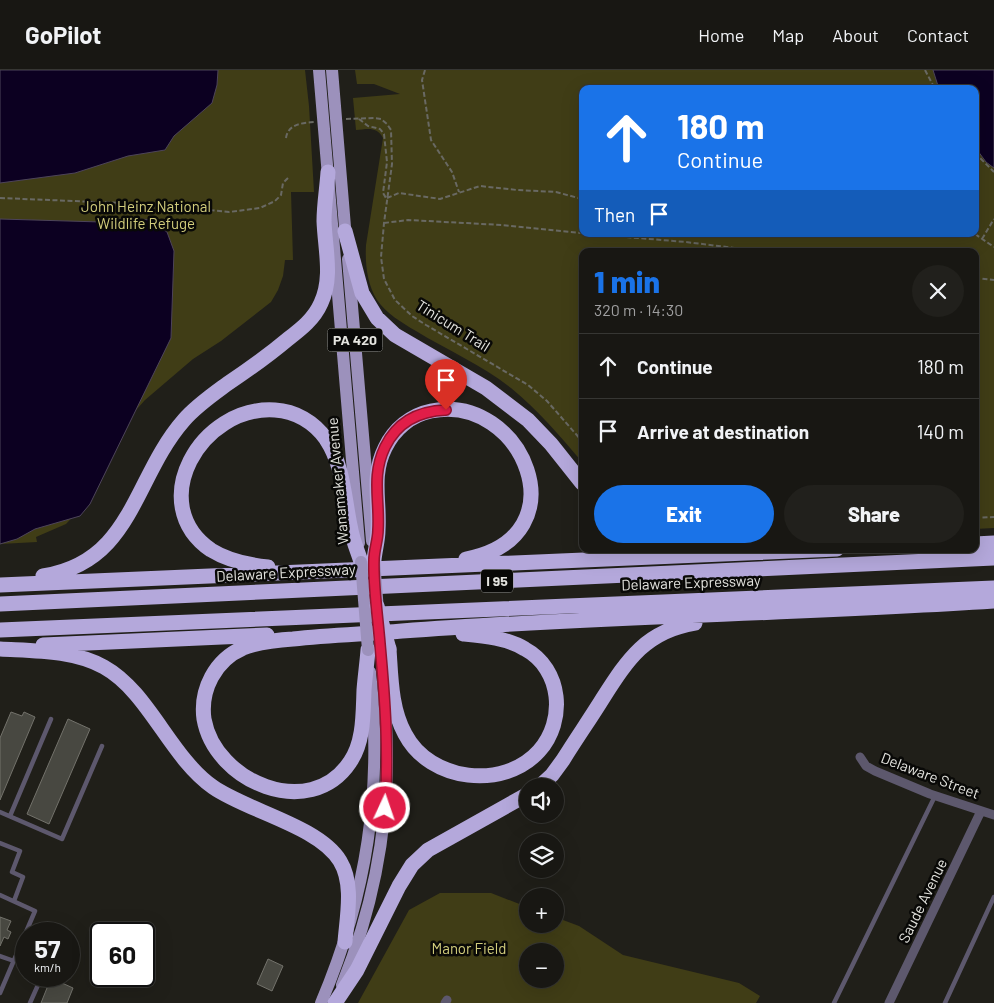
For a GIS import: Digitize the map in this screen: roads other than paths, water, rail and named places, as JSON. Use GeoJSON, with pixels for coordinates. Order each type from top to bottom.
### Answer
{"type":"FeatureCollection","features":[{"type":"Feature","properties":{"kind":"highway"},"geometry":{"type":"LineString","coordinates":[[0,584],[64,572],[96,555],[111,540],[119,528],[164,448],[183,420],[200,404],[277,348],[313,317],[324,295],[327,280],[324,220],[328,172]]}},
{"type":"Feature","properties":{"kind":"highway"},"geometry":{"type":"LineString","coordinates":[[346,231],[362,293],[382,324],[402,340],[486,388],[515,409],[539,431],[579,479]]}},
{"type":"Feature","properties":{"kind":"highway"},"geometry":{"type":"LineString","coordinates":[[320,571],[266,567],[224,557],[211,550],[194,532],[186,518],[182,503],[185,473],[195,450],[220,424],[238,415],[267,409],[295,414],[316,428],[327,441],[335,456],[344,490],[351,529],[367,561]]}},
{"type":"Feature","properties":{"kind":"highway"},"geometry":{"type":"LineString","coordinates":[[367,561],[378,530],[376,491],[378,475],[385,446],[397,430],[417,415],[436,410],[456,410],[485,420],[508,437],[519,452],[527,468],[531,483],[531,498],[529,511],[524,523],[512,540],[493,552],[405,568]]}},
{"type":"Feature","properties":{"kind":"highway"},"geometry":{"type":"LineString","coordinates":[[979,544],[994,543]]}},
{"type":"Feature","properties":{"kind":"highway"},"geometry":{"type":"LineString","coordinates":[[0,584],[732,553]]}},
{"type":"Feature","properties":{"kind":"highway","name":"Delaware Expressway"},"geometry":{"type":"LineString","coordinates":[[0,604],[994,558]]}},
{"type":"Feature","properties":{"kind":"highway","name":"Delaware Expressway"},"geometry":{"type":"LineString","coordinates":[[0,630],[994,588]]}},
{"type":"Feature","properties":{"kind":"highway"},"geometry":{"type":"LineString","coordinates":[[379,649],[360,737],[354,755],[343,771],[324,784],[298,791],[270,788],[244,777],[221,756],[212,742],[205,723],[204,699],[209,682],[216,670],[235,652],[258,643],[328,635],[441,627],[852,610],[994,601]]}},
{"type":"Feature","properties":{"kind":"highway"},"geometry":{"type":"LineString","coordinates":[[377,606],[379,649],[401,726],[412,745],[430,761],[458,774],[488,775],[510,770],[524,764],[543,747],[555,722],[557,697],[549,674],[534,654],[513,643],[492,638],[404,631]]}},
{"type":"Feature","properties":{"kind":"highway"},"geometry":{"type":"LineString","coordinates":[[549,778],[563,760],[622,669],[632,655],[644,644],[664,631],[682,625],[747,614]]}},
{"type":"Feature","properties":{"kind":"highway"},"geometry":{"type":"LineString","coordinates":[[0,648],[282,634],[328,635]]}},
{"type":"Feature","properties":{"kind":"highway"},"geometry":{"type":"LineString","coordinates":[[0,648],[70,656],[93,662],[108,670],[128,686],[188,763],[207,782],[228,796],[301,830],[324,843],[339,860],[345,874],[348,894],[345,942]]}},
{"type":"Feature","properties":{"kind":"highway"},"geometry":{"type":"LineString","coordinates":[[335,1003],[356,970],[398,886],[412,865],[436,845],[519,799]]}},
{"type":"Feature","properties":{"kind":"main road","name":"Wanamaker Avenue"},"geometry":{"type":"LineString","coordinates":[[319,70],[367,561],[379,649],[387,757],[383,826],[375,877],[363,927],[335,1003]]}},
{"type":"Feature","properties":{"kind":"main road","name":"Wanamaker Avenue"},"geometry":{"type":"LineString","coordinates":[[332,70],[346,231],[367,561],[377,606]]}},
{"type":"Feature","properties":{"kind":"main road","name":"Wanamaker Avenue"},"geometry":{"type":"LineString","coordinates":[[321,1003],[345,942],[363,875],[374,791],[374,722],[379,649]]}},
{"type":"Feature","properties":{"kind":"street","name":"Delaware Street"},"geometry":{"type":"LineString","coordinates":[[860,757],[864,764],[872,770],[935,796],[994,814]]}},
{"type":"Feature","properties":{"kind":"street","name":"Saude Avenue"},"geometry":{"type":"LineString","coordinates":[[889,1003],[981,810]]}},
{"type":"Feature","properties":{"kind":"lane"},"geometry":{"type":"LineString","coordinates":[[10,816],[51,719]]}},
{"type":"Feature","properties":{"kind":"lane"},"geometry":{"type":"LineString","coordinates":[[0,812],[62,839],[102,746]]}},
{"type":"Feature","properties":{"kind":"lane"},"geometry":{"type":"LineString","coordinates":[[834,1003],[935,796]]}},
{"type":"Feature","properties":{"kind":"lane"},"geometry":{"type":"LineString","coordinates":[[0,843],[20,851],[12,872],[23,877],[14,901]]}},
{"type":"Feature","properties":{"kind":"lane"},"geometry":{"type":"LineString","coordinates":[[0,896],[35,911],[0,993]]}},
{"type":"Feature","properties":{"kind":"lane"},"geometry":{"type":"LineString","coordinates":[[945,1003],[994,898]]}},
{"type":"Feature","properties":{"kind":"lane"},"geometry":{"type":"LineString","coordinates":[[0,956],[14,961]]}},
{"type":"Feature","properties":{"kind":"lane"},"geometry":{"type":"LineString","coordinates":[[30,1003],[37,987]]}},
{"type":"Feature","properties":{"kind":"park label","name":"John Heinz National Wildlife Refuge"},"geometry":{"type":"Point","coordinates":[146,216]}},
{"type":"Feature","properties":{"kind":"park label","name":"Manor Field"},"geometry":{"type":"Point","coordinates":[469,949]}}]}
